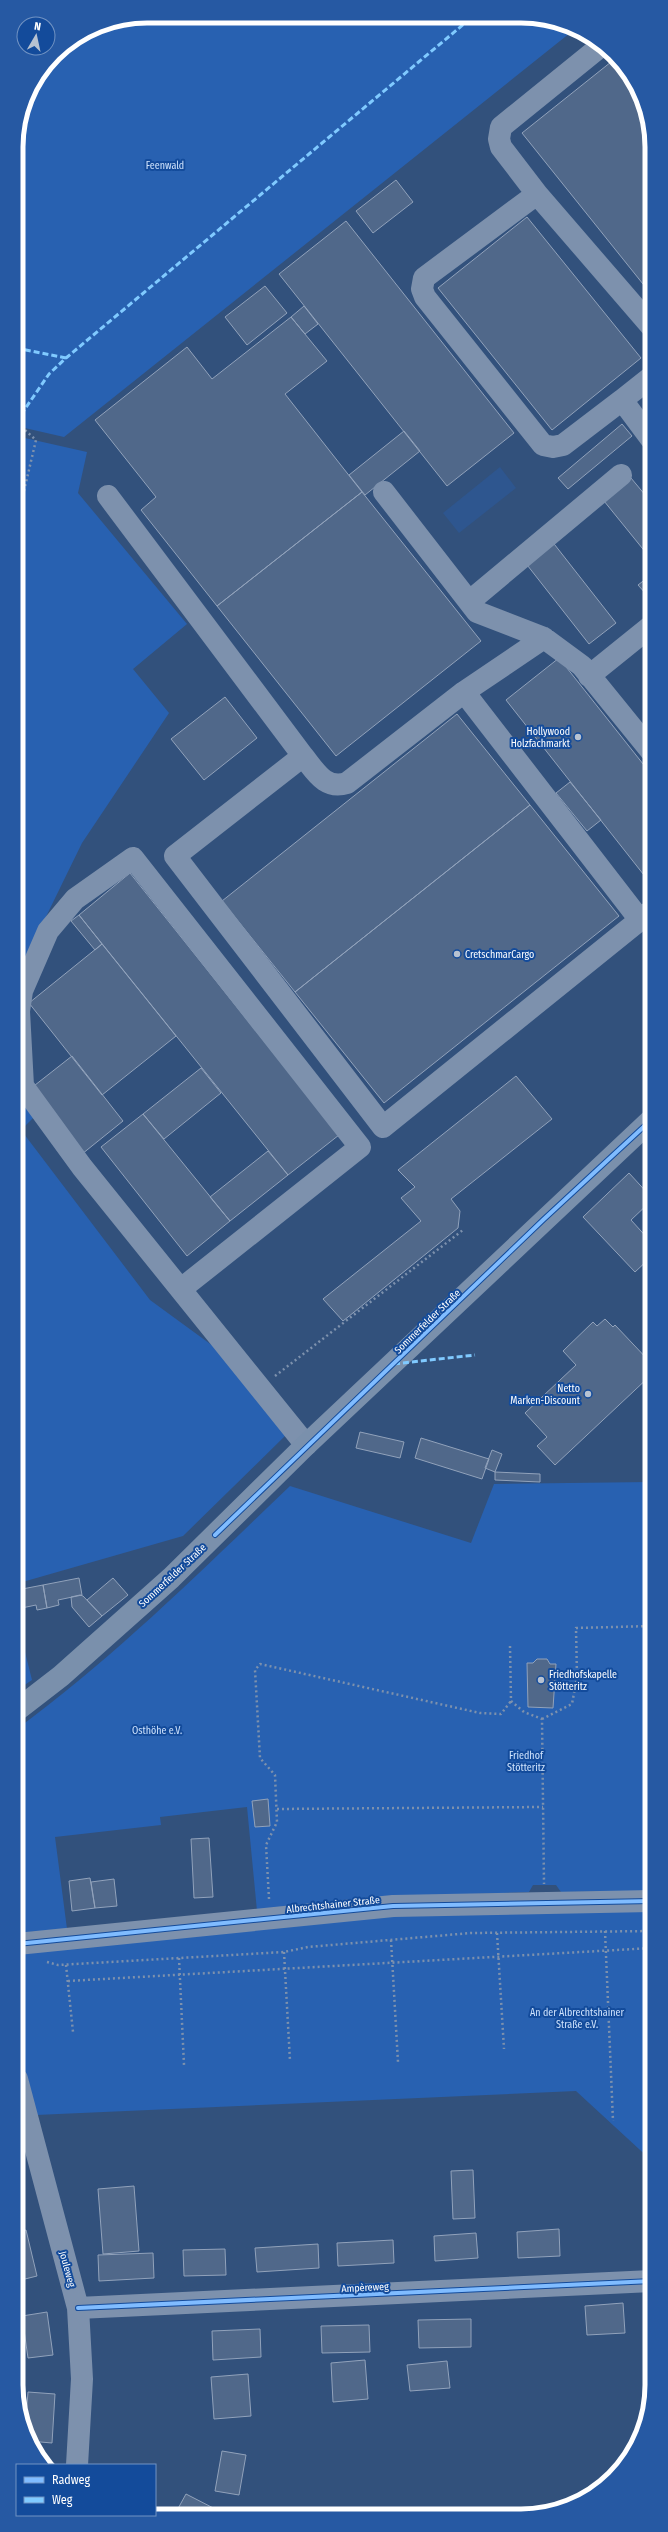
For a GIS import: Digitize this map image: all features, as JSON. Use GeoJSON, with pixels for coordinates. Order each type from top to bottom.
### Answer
{"type":"FeatureCollection","features":[{"type":"Feature","properties":{"kind":"main road","name":"Sommerfelder Straße"},"geometry":{"type":"LineString","coordinates":[[23,1705],[61,1676],[171,1578],[306,1445],[645,1126]]}},
{"type":"Feature","properties":{"kind":"street"},"geometry":{"type":"LineString","coordinates":[[597,49],[501,127],[499,139],[501,147],[538,194],[645,319]]}},
{"type":"Feature","properties":{"kind":"street"},"geometry":{"type":"LineString","coordinates":[[538,194],[424,278],[422,289],[425,297],[543,445],[553,447],[562,445],[645,382]]}},
{"type":"Feature","properties":{"kind":"street"},"geometry":{"type":"LineString","coordinates":[[622,400],[645,431]]}},
{"type":"Feature","properties":{"kind":"street"},"geometry":{"type":"LineString","coordinates":[[470,601],[621,475]]}},
{"type":"Feature","properties":{"kind":"street"},"geometry":{"type":"LineString","coordinates":[[384,492],[470,601],[477,612],[544,638],[582,666],[645,744]]}},
{"type":"Feature","properties":{"kind":"street"},"geometry":{"type":"LineString","coordinates":[[108,496],[303,756],[327,784],[338,786],[348,783],[464,692],[544,638]]}},
{"type":"Feature","properties":{"kind":"street"},"geometry":{"type":"LineString","coordinates":[[589,676],[645,631]]}},
{"type":"Feature","properties":{"kind":"street"},"geometry":{"type":"LineString","coordinates":[[464,692],[645,914]]}},
{"type":"Feature","properties":{"kind":"street"},"geometry":{"type":"LineString","coordinates":[[303,756],[175,856],[383,1127],[645,916]]}},
{"type":"Feature","properties":{"kind":"street"},"geometry":{"type":"LineString","coordinates":[[23,989],[48,931],[75,899],[133,858],[360,1147],[181,1289]]}},
{"type":"Feature","properties":{"kind":"street"},"geometry":{"type":"LineString","coordinates":[[23,1087],[82,1167],[306,1445]]}},
{"type":"Feature","properties":{"kind":"street","name":"Albrechtshainer Straße"},"geometry":{"type":"LineString","coordinates":[[23,1943],[393,1906],[645,1901]]}},
{"type":"Feature","properties":{"kind":"street","name":"Jouleweg"},"geometry":{"type":"LineString","coordinates":[[23,2102],[78,2308],[82,2379],[78,2464]]}},
{"type":"Feature","properties":{"kind":"street","name":"Ampèreweg"},"geometry":{"type":"LineString","coordinates":[[78,2308],[645,2281]]}},
{"type":"Feature","properties":{"kind":"path"},"geometry":{"type":"LineString","coordinates":[[23,428],[36,440],[23,495]]}},
{"type":"Feature","properties":{"kind":"path"},"geometry":{"type":"LineString","coordinates":[[260,1388],[463,1230]]}},
{"type":"Feature","properties":{"kind":"path"},"geometry":{"type":"LineString","coordinates":[[511,1701],[524,1712],[542,1719],[572,1704],[577,1677],[576,1628],[645,1626]]}},
{"type":"Feature","properties":{"kind":"path"},"geometry":{"type":"LineString","coordinates":[[270,1919],[266,1845],[277,1822],[277,1809],[275,1775],[260,1758],[255,1670],[260,1664],[480,1713],[500,1714],[511,1701],[510,1646]]}},
{"type":"Feature","properties":{"kind":"path"},"geometry":{"type":"LineString","coordinates":[[542,1719],[544,1903]]}},
{"type":"Feature","properties":{"kind":"path"},"geometry":{"type":"LineString","coordinates":[[277,1809],[543,1807]]}},
{"type":"Feature","properties":{"kind":"path"},"geometry":{"type":"LineString","coordinates":[[605,1931],[613,2121]]}},
{"type":"Feature","properties":{"kind":"path"},"geometry":{"type":"LineString","coordinates":[[44,1962],[66,1964],[284,1952],[308,1947],[497,1933],[645,1931]]}},
{"type":"Feature","properties":{"kind":"path"},"geometry":{"type":"LineString","coordinates":[[497,1933],[504,2049]]}},
{"type":"Feature","properties":{"kind":"path"},"geometry":{"type":"LineString","coordinates":[[391,1940],[398,2062]]}},
{"type":"Feature","properties":{"kind":"path"},"geometry":{"type":"LineString","coordinates":[[68,1981],[645,1948]]}},
{"type":"Feature","properties":{"kind":"path"},"geometry":{"type":"LineString","coordinates":[[284,1952],[290,2061]]}},
{"type":"Feature","properties":{"kind":"path"},"geometry":{"type":"LineString","coordinates":[[179,1958],[184,2065]]}},
{"type":"Feature","properties":{"kind":"path"},"geometry":{"type":"LineString","coordinates":[[66,1964],[73,2032]]}},
{"type":"Feature","properties":{"kind":"green space","name":"Feenwald"},"geometry":{"type":"Polygon","coordinates":[[[139,23],[521,23],[545,25],[570,33],[64,437],[23,428],[24,131],[32,100],[44,78],[65,54],[78,44],[100,32],[123,25],[139,23]]]}},
{"type":"Feature","properties":{"kind":"green space"},"geometry":{"type":"Polygon","coordinates":[[[23,438],[87,452],[78,493],[187,624],[133,669],[169,713],[82,843],[23,964],[23,438]]]}},
{"type":"Feature","properties":{"kind":"green space"},"geometry":{"type":"Polygon","coordinates":[[[23,1101],[34,1117],[23,1128],[23,1101]]]}},
{"type":"Feature","properties":{"kind":"green space"},"geometry":{"type":"Polygon","coordinates":[[[23,1133],[150,1300],[213,1346],[286,1435],[183,1536],[23,1582],[23,1133]]]}},
{"type":"Feature","properties":{"kind":"green space","name":"Friedhof Stötteritz"},"geometry":{"type":"Polygon","coordinates":[[[645,1482],[645,1891],[561,1892],[556,1885],[533,1885],[529,1892],[390,1897],[257,1911],[247,1807],[160,1817],[161,1825],[55,1837],[67,1929],[23,1933],[23,1724],[89,1672],[158,1612],[290,1486],[471,1543],[494,1484],[645,1482]]]}},
{"type":"Feature","properties":{"kind":"green space"},"geometry":{"type":"Polygon","coordinates":[[[23,1644],[32,1680],[23,1686],[23,1644]]]}},
{"type":"Feature","properties":{"kind":"green space","name":"An der Albrechtshainer Straße e.V."},"geometry":{"type":"Polygon","coordinates":[[[645,1907],[645,2155],[576,2091],[36,2115],[23,2068],[23,1952],[393,1912],[645,1907]]]}},
{"type":"Feature","properties":{"kind":"shaded area"},"geometry":{"type":"Polygon","coordinates":[[[500,467],[516,488],[459,533],[443,513],[500,467]]]}},
{"type":"Feature","properties":{"kind":"building"},"geometry":{"type":"Polygon","coordinates":[[[611,62],[614,65],[624,78],[636,100],[644,131],[645,287],[522,133],[611,62]]]}},
{"type":"Feature","properties":{"kind":"building"},"geometry":{"type":"Polygon","coordinates":[[[396,180],[413,202],[373,233],[356,211],[396,180]]]}},
{"type":"Feature","properties":{"kind":"building"},"geometry":{"type":"Polygon","coordinates":[[[527,217],[641,358],[552,430],[438,288],[527,217]]]}},
{"type":"Feature","properties":{"kind":"building"},"geometry":{"type":"Polygon","coordinates":[[[346,221],[514,433],[447,486],[279,274],[346,221]]]}},
{"type":"Feature","properties":{"kind":"building"},"geometry":{"type":"Polygon","coordinates":[[[265,286],[287,313],[247,345],[225,317],[265,286]]]}},
{"type":"Feature","properties":{"kind":"building"},"geometry":{"type":"Polygon","coordinates":[[[304,306],[318,324],[305,334],[291,317],[304,306]]]}},
{"type":"Feature","properties":{"kind":"building"},"geometry":{"type":"Polygon","coordinates":[[[291,317],[327,361],[285,394],[362,492],[217,606],[141,510],[156,497],[95,420],[187,347],[212,379],[291,317]]]}},
{"type":"Feature","properties":{"kind":"building"},"geometry":{"type":"Polygon","coordinates":[[[622,424],[632,436],[568,489],[558,478],[622,424]]]}},
{"type":"Feature","properties":{"kind":"building"},"geometry":{"type":"Polygon","coordinates":[[[404,431],[420,451],[365,495],[349,475],[404,431]]]}},
{"type":"Feature","properties":{"kind":"building"},"geometry":{"type":"Polygon","coordinates":[[[631,478],[645,495],[645,552],[604,501],[631,478]]]}},
{"type":"Feature","properties":{"kind":"building"},"geometry":{"type":"Polygon","coordinates":[[[362,492],[481,641],[336,756],[217,606],[362,492]]]}},
{"type":"Feature","properties":{"kind":"building"},"geometry":{"type":"Polygon","coordinates":[[[551,540],[616,623],[589,644],[524,561],[551,540]]]}},
{"type":"Feature","properties":{"kind":"building"},"geometry":{"type":"Polygon","coordinates":[[[645,580],[645,593],[638,585],[645,580]]]}},
{"type":"Feature","properties":{"kind":"building","name":"Hollywood Holzfachmarkt"},"geometry":{"type":"Polygon","coordinates":[[[559,658],[645,766],[645,876],[506,700],[559,658]]]}},
{"type":"Feature","properties":{"kind":"building"},"geometry":{"type":"Polygon","coordinates":[[[225,697],[257,738],[204,780],[171,739],[225,697]]]}},
{"type":"Feature","properties":{"kind":"building"},"geometry":{"type":"Polygon","coordinates":[[[457,714],[530,805],[295,992],[222,901],[457,714]]]}},
{"type":"Feature","properties":{"kind":"building"},"geometry":{"type":"Polygon","coordinates":[[[570,782],[601,820],[587,831],[556,793],[570,782]]]}},
{"type":"Feature","properties":{"kind":"building","name":"CretschmarCargo"},"geometry":{"type":"Polygon","coordinates":[[[530,805],[619,916],[384,1103],[295,992],[530,805]]]}},
{"type":"Feature","properties":{"kind":"building"},"geometry":{"type":"Polygon","coordinates":[[[130,873],[339,1135],[288,1175],[79,915],[130,873]]]}},
{"type":"Feature","properties":{"kind":"building"},"geometry":{"type":"Polygon","coordinates":[[[79,915],[102,944],[95,950],[71,921],[79,915]]]}},
{"type":"Feature","properties":{"kind":"building"},"geometry":{"type":"Polygon","coordinates":[[[102,944],[176,1036],[102,1095],[29,1003],[102,944]]]}},
{"type":"Feature","properties":{"kind":"building"},"geometry":{"type":"Polygon","coordinates":[[[72,1056],[123,1121],[82,1154],[30,1089],[72,1056]]]}},
{"type":"Feature","properties":{"kind":"building"},"geometry":{"type":"Polygon","coordinates":[[[201,1068],[221,1093],[164,1139],[143,1114],[201,1068]]]}},
{"type":"Feature","properties":{"kind":"building"},"geometry":{"type":"Polygon","coordinates":[[[516,1076],[552,1119],[451,1199],[460,1211],[458,1228],[343,1321],[323,1299],[421,1221],[401,1198],[415,1187],[398,1170],[516,1076]]]}},
{"type":"Feature","properties":{"kind":"building"},"geometry":{"type":"Polygon","coordinates":[[[143,1114],[230,1221],[187,1256],[101,1147],[143,1114]]]}},
{"type":"Feature","properties":{"kind":"building"},"geometry":{"type":"Polygon","coordinates":[[[268,1151],[288,1175],[230,1221],[210,1197],[268,1151]]]}},
{"type":"Feature","properties":{"kind":"building"},"geometry":{"type":"Polygon","coordinates":[[[629,1173],[645,1190],[645,1207],[631,1220],[645,1235],[645,1263],[635,1272],[583,1217],[629,1173]]]}},
{"type":"Feature","properties":{"kind":"building","name":"Netto Marken-Discount"},"geometry":{"type":"Polygon","coordinates":[[[605,1319],[613,1327],[615,1325],[645,1357],[645,1381],[555,1465],[537,1446],[547,1437],[525,1413],[576,1365],[563,1351],[593,1322],[597,1326],[605,1319]]]}},
{"type":"Feature","properties":{"kind":"building"},"geometry":{"type":"Polygon","coordinates":[[[360,1432],[404,1442],[400,1458],[356,1448],[360,1432]]]}},
{"type":"Feature","properties":{"kind":"building"},"geometry":{"type":"Polygon","coordinates":[[[421,1438],[489,1459],[482,1479],[415,1458],[421,1438]]]}},
{"type":"Feature","properties":{"kind":"building"},"geometry":{"type":"Polygon","coordinates":[[[492,1450],[502,1454],[495,1472],[485,1468],[492,1450]]]}},
{"type":"Feature","properties":{"kind":"building"},"geometry":{"type":"Polygon","coordinates":[[[495,1472],[540,1474],[540,1482],[495,1480],[495,1472]]]}},
{"type":"Feature","properties":{"kind":"building"},"geometry":{"type":"Polygon","coordinates":[[[79,1578],[82,1595],[58,1600],[59,1605],[47,1608],[43,1585],[79,1578]]]}},
{"type":"Feature","properties":{"kind":"building"},"geometry":{"type":"Polygon","coordinates":[[[113,1578],[128,1595],[102,1616],[87,1600],[113,1578]]]}},
{"type":"Feature","properties":{"kind":"building"},"geometry":{"type":"Polygon","coordinates":[[[43,1585],[47,1608],[37,1610],[36,1605],[23,1608],[23,1589],[43,1585]]]}},
{"type":"Feature","properties":{"kind":"building"},"geometry":{"type":"Polygon","coordinates":[[[80,1595],[83,1596],[102,1616],[89,1627],[72,1607],[71,1597],[80,1595]]]}},
{"type":"Feature","properties":{"kind":"building","name":"Friedhofskapelle Stötteritz"},"geometry":{"type":"Polygon","coordinates":[[[537,1659],[547,1659],[550,1664],[556,1664],[553,1708],[528,1707],[527,1663],[533,1663],[537,1659]]]}},
{"type":"Feature","properties":{"kind":"building"},"geometry":{"type":"Polygon","coordinates":[[[268,1799],[270,1826],[255,1827],[252,1801],[268,1799]]]}},
{"type":"Feature","properties":{"kind":"building"},"geometry":{"type":"Polygon","coordinates":[[[209,1838],[213,1897],[194,1898],[191,1839],[209,1838]]]}},
{"type":"Feature","properties":{"kind":"building"},"geometry":{"type":"Polygon","coordinates":[[[90,1878],[95,1908],[72,1911],[69,1881],[90,1878]]]}},
{"type":"Feature","properties":{"kind":"building"},"geometry":{"type":"Polygon","coordinates":[[[114,1879],[117,1906],[95,1908],[91,1882],[114,1879]]]}},
{"type":"Feature","properties":{"kind":"building"},"geometry":{"type":"Polygon","coordinates":[[[473,2170],[475,2218],[453,2219],[451,2171],[473,2170]]]}},
{"type":"Feature","properties":{"kind":"building"},"geometry":{"type":"Polygon","coordinates":[[[134,2186],[139,2251],[103,2254],[98,2189],[134,2186]]]}},
{"type":"Feature","properties":{"kind":"building"},"geometry":{"type":"Polygon","coordinates":[[[644,2186],[645,2186],[645,2208],[644,2186]]]}},
{"type":"Feature","properties":{"kind":"building"},"geometry":{"type":"Polygon","coordinates":[[[559,2229],[560,2256],[518,2258],[517,2232],[559,2229]]]}},
{"type":"Feature","properties":{"kind":"building"},"geometry":{"type":"Polygon","coordinates":[[[26,2230],[37,2276],[23,2280],[23,2231],[26,2230]]]}},
{"type":"Feature","properties":{"kind":"building"},"geometry":{"type":"Polygon","coordinates":[[[476,2233],[478,2258],[435,2261],[434,2236],[476,2233]]]}},
{"type":"Feature","properties":{"kind":"building"},"geometry":{"type":"Polygon","coordinates":[[[393,2240],[394,2263],[338,2266],[337,2243],[393,2240]]]}},
{"type":"Feature","properties":{"kind":"building"},"geometry":{"type":"Polygon","coordinates":[[[318,2244],[319,2268],[257,2272],[255,2248],[318,2244]]]}},
{"type":"Feature","properties":{"kind":"building"},"geometry":{"type":"Polygon","coordinates":[[[225,2249],[226,2275],[184,2276],[183,2250],[225,2249]]]}},
{"type":"Feature","properties":{"kind":"building"},"geometry":{"type":"Polygon","coordinates":[[[153,2253],[154,2278],[99,2281],[98,2255],[153,2253]]]}},
{"type":"Feature","properties":{"kind":"building"},"geometry":{"type":"Polygon","coordinates":[[[623,2303],[625,2333],[587,2335],[585,2306],[623,2303]]]}},
{"type":"Feature","properties":{"kind":"building"},"geometry":{"type":"Polygon","coordinates":[[[47,2312],[53,2355],[28,2358],[23,2316],[47,2312]]]}},
{"type":"Feature","properties":{"kind":"building"},"geometry":{"type":"Polygon","coordinates":[[[471,2319],[471,2347],[419,2348],[418,2320],[471,2319]]]}},
{"type":"Feature","properties":{"kind":"building"},"geometry":{"type":"Polygon","coordinates":[[[369,2325],[370,2352],[322,2353],[321,2326],[369,2325]]]}},
{"type":"Feature","properties":{"kind":"building"},"geometry":{"type":"Polygon","coordinates":[[[260,2329],[261,2357],[213,2360],[212,2331],[260,2329]]]}},
{"type":"Feature","properties":{"kind":"building"},"geometry":{"type":"Polygon","coordinates":[[[365,2360],[368,2399],[333,2402],[331,2363],[365,2360]]]}},
{"type":"Feature","properties":{"kind":"building"},"geometry":{"type":"Polygon","coordinates":[[[447,2361],[450,2388],[410,2391],[407,2365],[447,2361]]]}},
{"type":"Feature","properties":{"kind":"building"},"geometry":{"type":"Polygon","coordinates":[[[248,2374],[251,2416],[214,2419],[211,2377],[248,2374]]]}},
{"type":"Feature","properties":{"kind":"building"},"geometry":{"type":"Polygon","coordinates":[[[28,2392],[55,2394],[52,2443],[37,2442],[32,2432],[26,2413],[28,2392]]]}},
{"type":"Feature","properties":{"kind":"building"},"geometry":{"type":"Polygon","coordinates":[[[222,2451],[246,2455],[239,2495],[215,2491],[222,2451]]]}},
{"type":"Feature","properties":{"kind":"building"},"geometry":{"type":"Polygon","coordinates":[[[186,2494],[215,2509],[178,2509],[186,2494]]]}},
{"type":"Feature","properties":{"kind":"marked path"},"geometry":{"type":"LineString","coordinates":[[23,412],[49,374],[66,358],[465,23]]}},
{"type":"Feature","properties":{"kind":"marked path"},"geometry":{"type":"LineString","coordinates":[[23,349],[66,358]]}},
{"type":"Feature","properties":{"kind":"marked path"},"geometry":{"type":"LineString","coordinates":[[394,1364],[475,1355]]}},
{"type":"Feature","properties":{"kind":"cycle path"},"geometry":{"type":"LineString","coordinates":[[215,1535],[543,1220],[645,1126]]}},
{"type":"Feature","properties":{"kind":"cycle path"},"geometry":{"type":"LineString","coordinates":[[23,1943],[393,1906],[645,1901]]}},
{"type":"Feature","properties":{"kind":"cycle path"},"geometry":{"type":"LineString","coordinates":[[78,2308],[645,2281]]}},
{"type":"Feature","properties":{"kind":"place","name":"Hollywood Holzfachmarkt"},"geometry":{"type":"Point","coordinates":[578,737]}},
{"type":"Feature","properties":{"kind":"place","name":"CretschmarCargo"},"geometry":{"type":"Point","coordinates":[457,954]}},
{"type":"Feature","properties":{"kind":"place","name":"Netto Marken-Discount"},"geometry":{"type":"Point","coordinates":[588,1394]}},
{"type":"Feature","properties":{"kind":"place","name":"Friedhofskapelle Stötteritz"},"geometry":{"type":"Point","coordinates":[541,1680]}},
{"type":"Feature","properties":{"kind":"park label","name":"Osthöhe e.V."},"geometry":{"type":"Point","coordinates":[157,1730]}}]}
